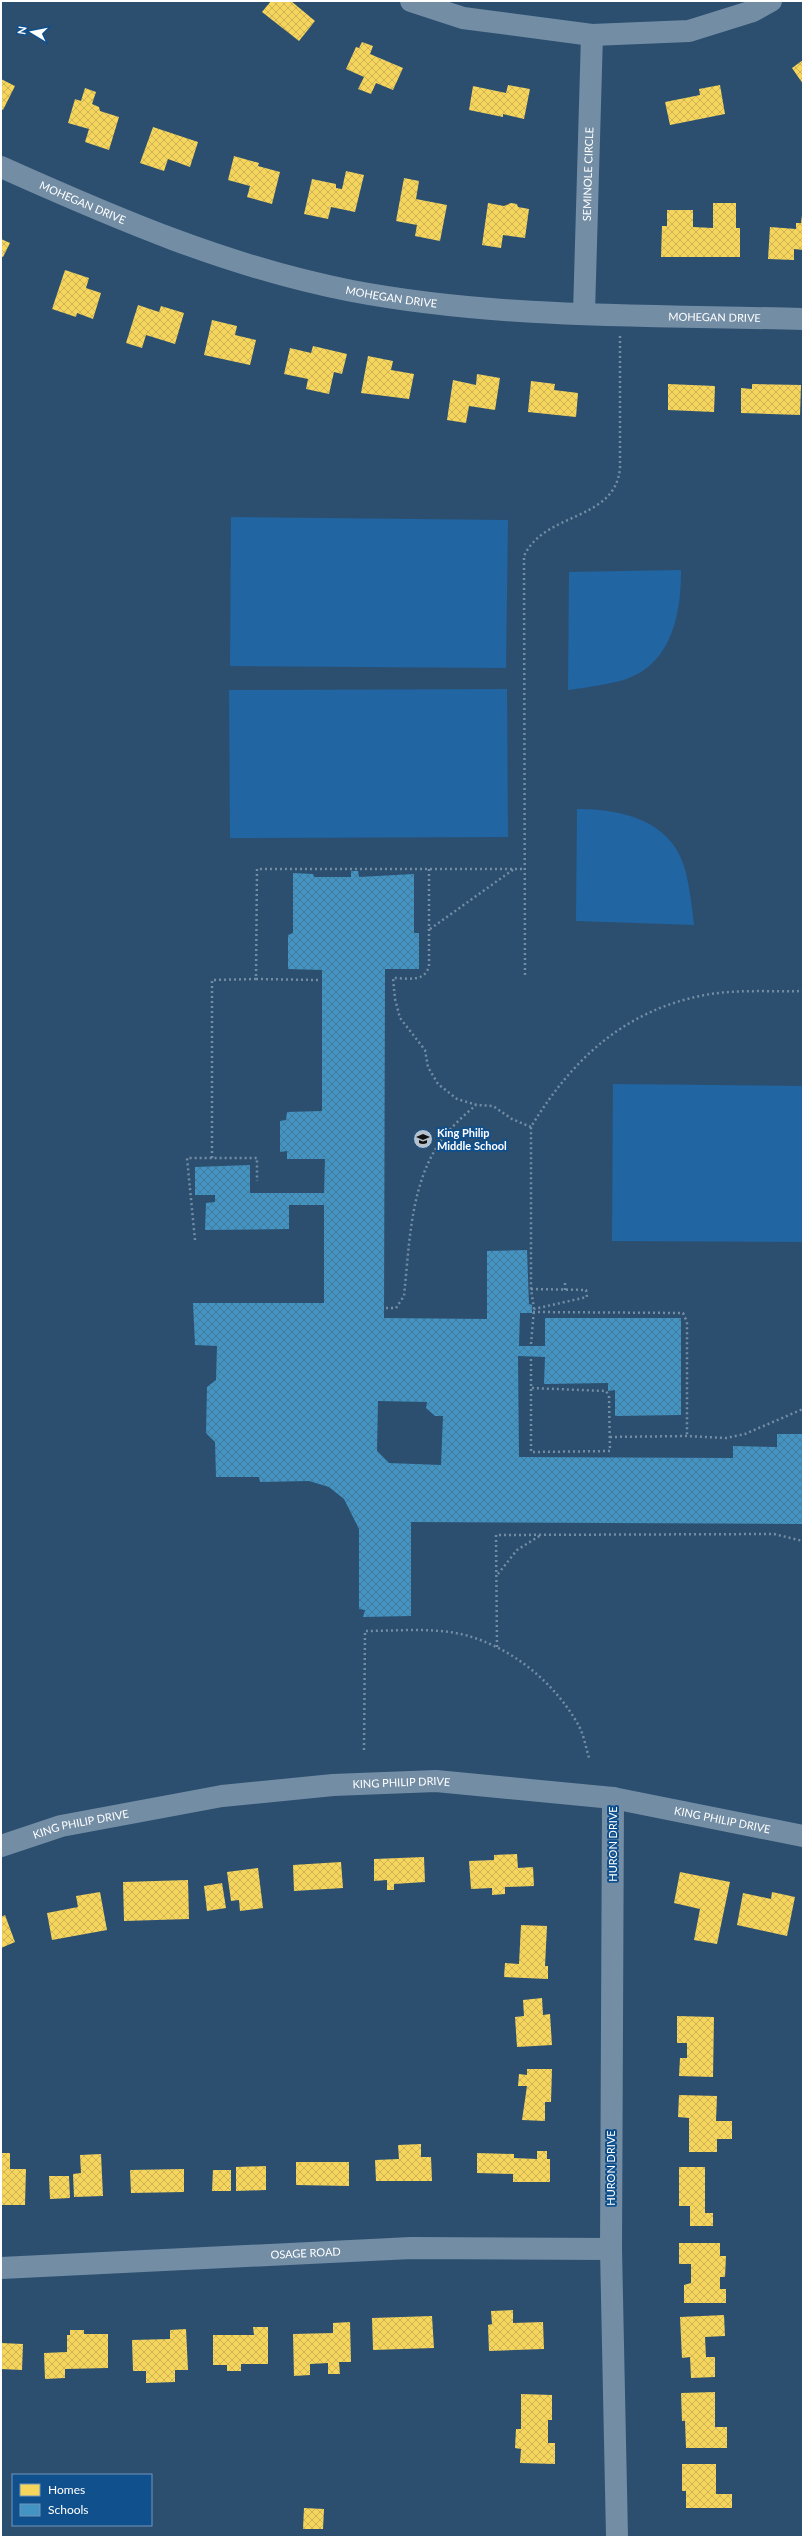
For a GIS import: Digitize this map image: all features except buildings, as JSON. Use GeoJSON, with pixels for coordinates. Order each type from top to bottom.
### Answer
{"type":"FeatureCollection","features":[{"type":"Feature","properties":{"kind":"street"},"geometry":{"type":"LineString","coordinates":[[411,1],[463,18],[592,35],[689,31],[753,11],[771,1]]}},
{"type":"Feature","properties":{"kind":"street","name":"SEMINOLE CIRCLE"},"geometry":{"type":"LineString","coordinates":[[584,313],[592,35]]}},
{"type":"Feature","properties":{"kind":"street","name":"MOHEGAN DRIVE"},"geometry":{"type":"LineString","coordinates":[[1,166],[117,219],[222,258],[344,289],[482,309],[803,319]]}},
{"type":"Feature","properties":{"kind":"street","name":"KING PHILIP DRIVE"},"geometry":{"type":"LineString","coordinates":[[1,1846],[61,1826],[222,1796],[333,1785],[436,1782],[613,1798],[803,1836]]}},
{"type":"Feature","properties":{"kind":"street","name":"HURON DRIVE"},"geometry":{"type":"LineString","coordinates":[[613,1798],[611,2249],[616,2537]]}},
{"type":"Feature","properties":{"kind":"street","name":"OSAGE ROAD"},"geometry":{"type":"LineString","coordinates":[[1,2268],[411,2248],[611,2249]]}},
{"type":"Feature","properties":{"kind":"path"},"geometry":{"type":"LineString","coordinates":[[525,975],[523,869],[524,556],[535,538],[604,502],[616,488],[620,468],[620,314]]}},
{"type":"Feature","properties":{"kind":"path"},"geometry":{"type":"LineString","coordinates":[[256,979],[257,869],[523,869]]}},
{"type":"Feature","properties":{"kind":"path"},"geometry":{"type":"LineString","coordinates":[[429,869],[428,972],[418,979],[393,978],[395,999],[400,1018],[425,1050],[428,1067],[438,1084],[457,1099],[476,1105],[493,1106],[512,1119],[531,1127]]}},
{"type":"Feature","properties":{"kind":"path"},"geometry":{"type":"LineString","coordinates":[[429,929],[514,869]]}},
{"type":"Feature","properties":{"kind":"path"},"geometry":{"type":"LineString","coordinates":[[212,1158],[212,980],[318,980]]}},
{"type":"Feature","properties":{"kind":"path"},"geometry":{"type":"LineString","coordinates":[[531,1344],[533,1311],[531,1289],[531,1127],[543,1106],[586,1054],[613,1033],[643,1016],[675,1002],[706,995],[803,991]]}},
{"type":"Feature","properties":{"kind":"path"},"geometry":{"type":"LineString","coordinates":[[386,1308],[396,1308],[404,1296],[415,1210],[426,1171],[435,1150],[450,1129],[476,1105]]}},
{"type":"Feature","properties":{"kind":"path"},"geometry":{"type":"LineString","coordinates":[[195,1240],[187,1158],[256,1158],[257,1181]]}},
{"type":"Feature","properties":{"kind":"path"},"geometry":{"type":"LineString","coordinates":[[564,1290],[565,1281]]}},
{"type":"Feature","properties":{"kind":"path"},"geometry":{"type":"LineString","coordinates":[[531,1289],[586,1290],[587,1297],[533,1311]]}},
{"type":"Feature","properties":{"kind":"path"},"geometry":{"type":"LineString","coordinates":[[533,1311],[683,1313],[687,1322],[687,1436]]}},
{"type":"Feature","properties":{"kind":"path"},"geometry":{"type":"LineString","coordinates":[[531,1359],[531,1388],[531,1452],[610,1451],[609,1396],[606,1391],[531,1388]]}},
{"type":"Feature","properties":{"kind":"path"},"geometry":{"type":"LineString","coordinates":[[610,1437],[687,1436],[726,1438],[745,1434],[803,1409]]}},
{"type":"Feature","properties":{"kind":"path"},"geometry":{"type":"LineString","coordinates":[[497,1647],[496,1535],[774,1534],[803,1541]]}},
{"type":"Feature","properties":{"kind":"path"},"geometry":{"type":"LineString","coordinates":[[497,1574],[517,1550],[541,1535]]}},
{"type":"Feature","properties":{"kind":"path"},"geometry":{"type":"LineString","coordinates":[[364,1750],[365,1632],[435,1631],[464,1635],[497,1647],[522,1662],[544,1681],[565,1706],[579,1727],[589,1758]]}},
{"type":"Feature","properties":{"kind":"shaded area"},"geometry":{"type":"Polygon","coordinates":[[[231,517],[508,520],[506,668],[230,666],[231,517]]]}},
{"type":"Feature","properties":{"kind":"shaded area"},"geometry":{"type":"Polygon","coordinates":[[[681,570],[679,605],[670,638],[662,652],[651,664],[637,674],[620,681],[568,690],[569,572],[681,570]]]}},
{"type":"Feature","properties":{"kind":"shaded area"},"geometry":{"type":"Polygon","coordinates":[[[507,689],[508,837],[230,838],[229,690],[507,689]]]}},
{"type":"Feature","properties":{"kind":"shaded area"},"geometry":{"type":"Polygon","coordinates":[[[577,809],[612,812],[629,816],[658,830],[670,841],[680,855],[686,873],[694,925],[576,921],[577,809]]]}},
{"type":"Feature","properties":{"kind":"shaded area"},"geometry":{"type":"Polygon","coordinates":[[[613,1084],[803,1086],[803,1242],[612,1241],[613,1084]]]}},
{"type":"Feature","properties":{"kind":"place","name":"King Philip Middle School"},"geometry":{"type":"Point","coordinates":[423,1139]}}]}
